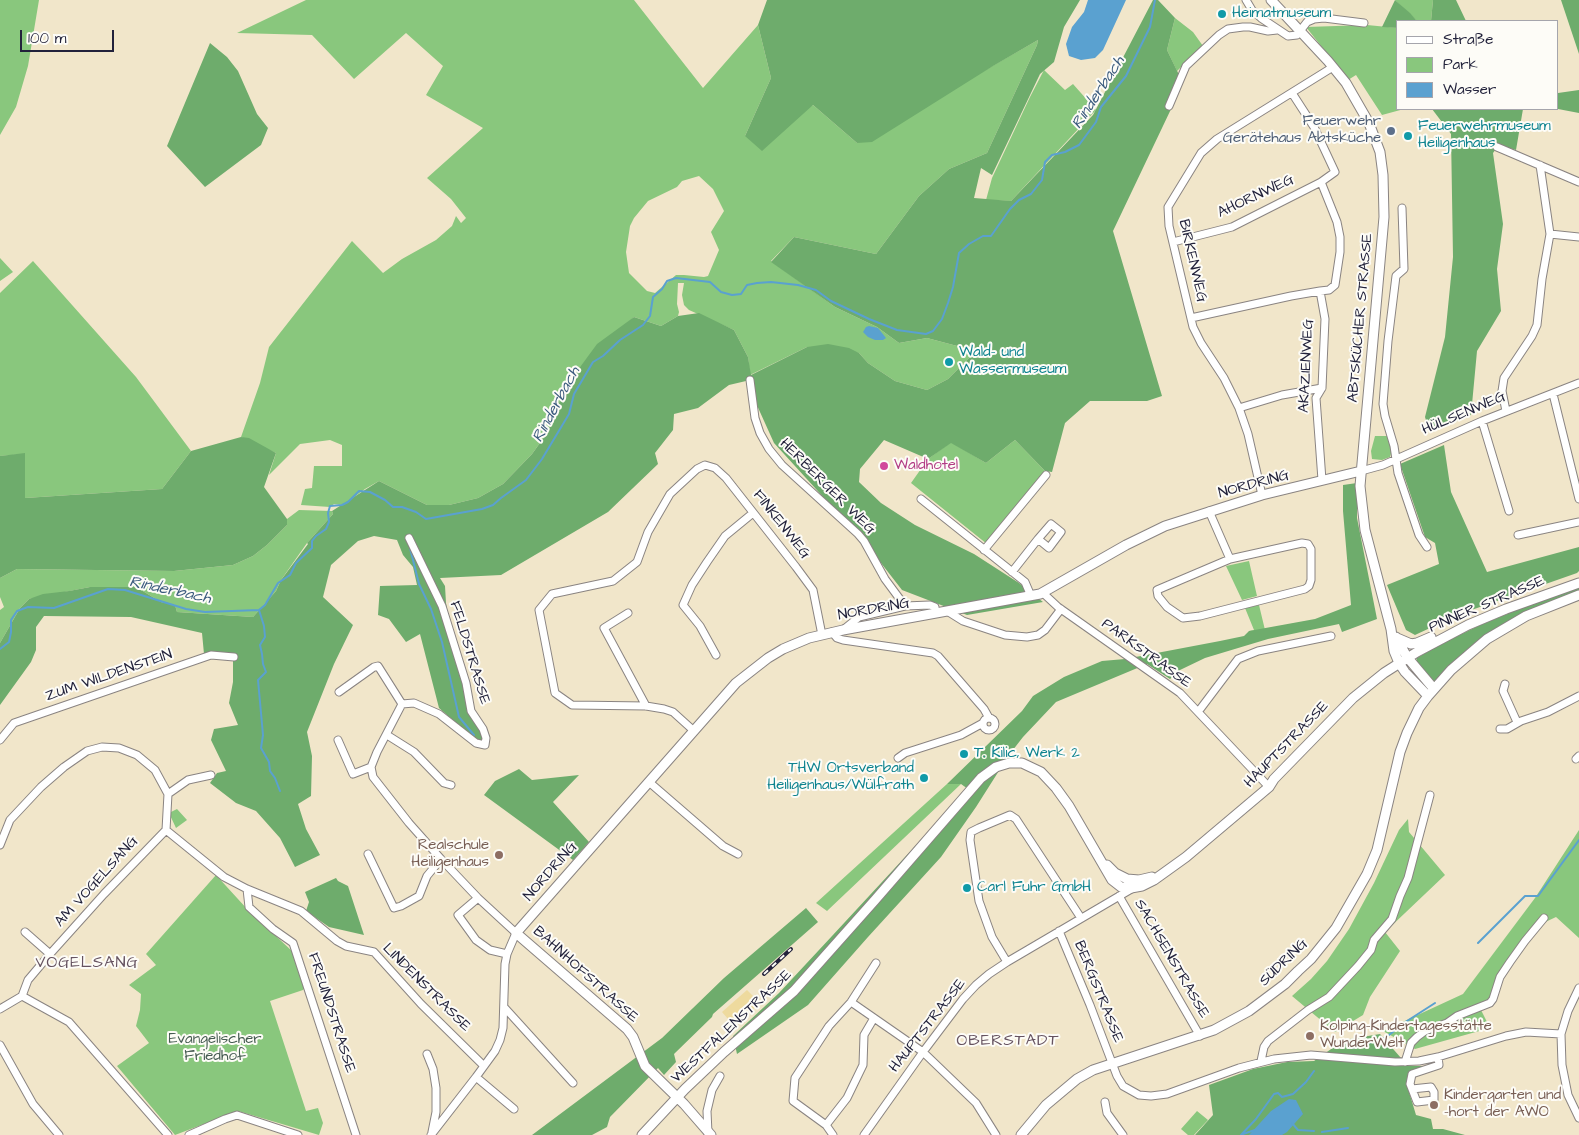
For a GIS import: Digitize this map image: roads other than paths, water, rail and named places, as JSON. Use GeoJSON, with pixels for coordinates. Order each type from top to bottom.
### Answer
{"type":"FeatureCollection","features":[{"type":"Feature","properties":{"kind":"street"},"geometry":{"type":"LineString","coordinates":[[1246,0],[1253,12],[1288,36],[1293,36],[1307,22],[1314,19],[1324,18],[1364,23]]}},
{"type":"Feature","properties":{"kind":"street","name":"ABTSKÜCHER STRASSE"},"geometry":{"type":"LineString","coordinates":[[1271,0],[1333,67],[1353,94],[1369,123],[1380,152],[1384,175],[1383,225],[1360,486],[1365,530],[1391,629],[1394,652],[1399,663]]}},
{"type":"Feature","properties":{"kind":"street"},"geometry":{"type":"LineString","coordinates":[[1169,106],[1186,66],[1219,35],[1228,29],[1243,27],[1268,31],[1277,30]]}},
{"type":"Feature","properties":{"kind":"street","name":"BIRKENWEG"},"geometry":{"type":"LineString","coordinates":[[1262,496],[1248,434],[1239,408],[1224,378],[1201,343],[1191,318],[1173,242],[1168,207],[1201,153],[1218,139],[1333,67]]}},
{"type":"Feature","properties":{"kind":"street"},"geometry":{"type":"LineString","coordinates":[[1191,318],[1332,288],[1340,252],[1340,237],[1337,222],[1321,182],[1335,172],[1314,127],[1292,93]]}},
{"type":"Feature","properties":{"kind":"street"},"geometry":{"type":"LineString","coordinates":[[1497,147],[1579,182]]}},
{"type":"Feature","properties":{"kind":"street"},"geometry":{"type":"LineString","coordinates":[[1506,411],[1502,391],[1504,378],[1532,336],[1537,325],[1542,279],[1550,234],[1540,165]]}},
{"type":"Feature","properties":{"kind":"street","name":"AHORNWEG"},"geometry":{"type":"LineString","coordinates":[[1173,242],[1232,226],[1321,182]]}},
{"type":"Feature","properties":{"kind":"street"},"geometry":{"type":"LineString","coordinates":[[1402,208],[1404,269],[1396,276],[1383,404],[1394,446],[1398,473],[1419,536],[1427,547]]}},
{"type":"Feature","properties":{"kind":"street"},"geometry":{"type":"LineString","coordinates":[[1550,234],[1579,237]]}},
{"type":"Feature","properties":{"kind":"street","name":"AKAZIENWEG"},"geometry":{"type":"LineString","coordinates":[[1320,291],[1325,319],[1322,388],[1316,398],[1322,480]]}},
{"type":"Feature","properties":{"kind":"street","name":"HERBERGER WEG"},"geometry":{"type":"LineString","coordinates":[[750,380],[755,418],[760,433],[769,449],[782,465],[858,534],[885,579],[905,606]]}},
{"type":"Feature","properties":{"kind":"street","name":"HÜLSENWEG"},"geometry":{"type":"LineString","coordinates":[[1360,471],[1379,467],[1482,420],[1553,394],[1579,382]]}},
{"type":"Feature","properties":{"kind":"street"},"geometry":{"type":"LineString","coordinates":[[1239,408],[1282,395],[1322,388]]}},
{"type":"Feature","properties":{"kind":"street"},"geometry":{"type":"LineString","coordinates":[[1553,394],[1579,499]]}},
{"type":"Feature","properties":{"kind":"street"},"geometry":{"type":"LineString","coordinates":[[1482,420],[1510,511]]}},
{"type":"Feature","properties":{"kind":"street","name":"FINKENWEG"},"geometry":{"type":"LineString","coordinates":[[646,706],[572,705],[555,692],[539,610],[552,594],[613,581],[636,562],[648,532],[670,494],[696,469],[705,465],[715,468],[726,478],[813,590],[822,635]]}},
{"type":"Feature","properties":{"kind":"street","name":"NORDRING"},"geometry":{"type":"LineString","coordinates":[[431,1135],[484,1066],[500,1040],[503,1028],[504,974],[507,954],[516,932],[736,683],[750,670],[783,649],[832,632],[1043,593],[1145,535],[1165,526],[1262,496],[1360,471]]}},
{"type":"Feature","properties":{"kind":"street"},"geometry":{"type":"LineString","coordinates":[[984,550],[1046,475]]}},
{"type":"Feature","properties":{"kind":"street"},"geometry":{"type":"LineString","coordinates":[[921,500],[1025,582],[1031,596]]}},
{"type":"Feature","properties":{"kind":"street"},"geometry":{"type":"LineString","coordinates":[[1209,511],[1230,559]]}},
{"type":"Feature","properties":{"kind":"street"},"geometry":{"type":"LineString","coordinates":[[716,655],[700,626],[683,605],[707,562],[725,536],[753,513]]}},
{"type":"Feature","properties":{"kind":"street"},"geometry":{"type":"LineString","coordinates":[[1518,535],[1579,522]]}},
{"type":"Feature","properties":{"kind":"street","name":"FELDSTRASSE"},"geometry":{"type":"LineString","coordinates":[[402,704],[414,703],[439,714],[476,743],[484,745],[486,738],[483,729],[471,711],[466,683],[442,606],[409,538]]}},
{"type":"Feature","properties":{"kind":"street"},"geometry":{"type":"LineString","coordinates":[[1012,572],[1038,539]]}},
{"type":"Feature","properties":{"kind":"street"},"geometry":{"type":"LineString","coordinates":[[1308,544],[1311,549],[1310,586],[1305,590],[1200,616],[1183,618],[1167,607],[1158,596],[1157,590],[1230,559],[1308,544]]}},
{"type":"Feature","properties":{"kind":"street","name":"PINNER STRASSE"},"geometry":{"type":"LineString","coordinates":[[1407,657],[1450,634],[1506,609],[1579,583]]}},
{"type":"Feature","properties":{"kind":"street","name":"PARKSTRASSE"},"geometry":{"type":"LineString","coordinates":[[1043,593],[1061,609],[1180,693],[1270,786]]}},
{"type":"Feature","properties":{"kind":"street","name":"SÜDRING"},"geometry":{"type":"LineString","coordinates":[[1021,1135],[1046,1105],[1069,1084],[1093,1070],[1200,1036],[1227,1023],[1250,1011],[1268,998],[1311,959],[1336,928],[1367,874],[1377,850],[1400,752],[1407,733],[1431,692],[1452,670],[1487,639],[1526,616],[1579,595]]}},
{"type":"Feature","properties":{"kind":"street"},"geometry":{"type":"LineString","coordinates":[[843,630],[859,617],[905,606],[930,605],[935,607],[936,613]]}},
{"type":"Feature","properties":{"kind":"street"},"geometry":{"type":"LineString","coordinates":[[946,611],[962,621],[1005,635],[1027,637],[1038,635],[1045,630],[1061,609]]}},
{"type":"Feature","properties":{"kind":"street"},"geometry":{"type":"LineString","coordinates":[[1397,638],[1411,644],[1418,644],[1476,615],[1506,609]]}},
{"type":"Feature","properties":{"kind":"street"},"geometry":{"type":"LineString","coordinates":[[628,613],[604,628],[646,706],[664,708],[674,712],[694,731]]}},
{"type":"Feature","properties":{"kind":"street","name":"ABTSKÜCHER STRASSE"},"geometry":{"type":"LineString","coordinates":[[1391,629],[1407,657],[1431,692]]}},
{"type":"Feature","properties":{"kind":"street"},"geometry":{"type":"LineString","coordinates":[[832,632],[837,638],[843,640],[933,653],[938,656],[984,709],[986,721],[961,735],[905,753],[898,758]]}},
{"type":"Feature","properties":{"kind":"street"},"geometry":{"type":"LineString","coordinates":[[1198,712],[1238,659],[1258,651],[1331,636]]}},
{"type":"Feature","properties":{"kind":"street","name":"ZUM WILDENSTEIN"},"geometry":{"type":"LineString","coordinates":[[0,740],[14,723],[211,655],[234,657]]}},
{"type":"Feature","properties":{"kind":"street","name":"HAUPTSTRASSE"},"geometry":{"type":"LineString","coordinates":[[1131,888],[1145,885],[1198,848],[1242,808],[1270,786],[1278,774],[1353,698],[1407,657]]}},
{"type":"Feature","properties":{"kind":"street"},"geometry":{"type":"LineString","coordinates":[[1399,663],[1431,692]]}},
{"type":"Feature","properties":{"kind":"street"},"geometry":{"type":"LineString","coordinates":[[339,692],[378,666],[402,704],[387,735],[376,752],[371,767],[373,777],[409,823],[441,859],[478,898],[516,932]]}},
{"type":"Feature","properties":{"kind":"street"},"geometry":{"type":"LineString","coordinates":[[1505,684],[1503,691],[1517,722]]}},
{"type":"Feature","properties":{"kind":"street"},"geometry":{"type":"LineString","coordinates":[[1500,729],[1507,729],[1517,722],[1548,712],[1579,696]]}},
{"type":"Feature","properties":{"kind":"street"},"geometry":{"type":"LineString","coordinates":[[387,735],[414,752],[444,783],[451,784]]}},
{"type":"Feature","properties":{"kind":"street"},"geometry":{"type":"LineString","coordinates":[[338,740],[353,774],[371,767]]}},
{"type":"Feature","properties":{"kind":"street"},"geometry":{"type":"LineString","coordinates":[[0,845],[10,820],[47,782],[64,766],[87,751],[102,748],[119,748],[137,755],[155,770],[168,794],[166,830]]}},
{"type":"Feature","properties":{"kind":"street","name":"WESTFALENSTRASSE"},"geometry":{"type":"LineString","coordinates":[[642,1135],[735,1042],[784,1000],[981,778],[996,767],[1022,763],[1036,769],[1056,788],[1069,806],[1100,858]]}},
{"type":"Feature","properties":{"kind":"street"},"geometry":{"type":"LineString","coordinates":[[168,794],[188,780],[211,775]]}},
{"type":"Feature","properties":{"kind":"street"},"geometry":{"type":"LineString","coordinates":[[649,782],[723,846],[738,854]]}},
{"type":"Feature","properties":{"kind":"street"},"geometry":{"type":"LineString","coordinates":[[1261,1061],[1264,1047],[1268,1041],[1308,1010],[1329,997],[1371,950],[1374,940],[1392,919],[1408,878],[1430,795]]}},
{"type":"Feature","properties":{"kind":"street"},"geometry":{"type":"LineString","coordinates":[[1007,962],[992,937],[979,901],[970,840],[971,832],[1010,815],[1016,819],[1081,918]]}},
{"type":"Feature","properties":{"kind":"street","name":"LINDENSTRASSE"},"geometry":{"type":"LineString","coordinates":[[166,830],[224,877],[247,889],[301,911],[342,944],[374,952],[421,1004],[484,1066]]}},
{"type":"Feature","properties":{"kind":"street","name":"AM VOGELSANG"},"geometry":{"type":"LineString","coordinates":[[22,996],[28,980],[50,954],[104,894],[166,830]]}},
{"type":"Feature","properties":{"kind":"street"},"geometry":{"type":"LineString","coordinates":[[368,854],[394,908],[419,896],[427,876],[441,859]]}},
{"type":"Feature","properties":{"kind":"street"},"geometry":{"type":"LineString","coordinates":[[1100,858],[1115,873],[1127,879],[1145,879]]}},
{"type":"Feature","properties":{"kind":"street"},"geometry":{"type":"LineString","coordinates":[[1100,858],[1112,880],[1121,886],[1131,888]]}},
{"type":"Feature","properties":{"kind":"street","name":"HAUPTSTRASSE"},"geometry":{"type":"LineString","coordinates":[[864,1135],[963,999],[989,974],[1145,879],[1164,873]]}},
{"type":"Feature","properties":{"kind":"street","name":"FREUNDSTRASSE"},"geometry":{"type":"LineString","coordinates":[[247,889],[249,907],[272,929],[293,943],[356,1135]]}},
{"type":"Feature","properties":{"kind":"street","name":"SACHSENSTRASSE"},"geometry":{"type":"LineString","coordinates":[[1119,896],[1200,1036]]}},
{"type":"Feature","properties":{"kind":"street"},"geometry":{"type":"LineString","coordinates":[[478,898],[458,915],[476,940],[490,950],[507,954]]}},
{"type":"Feature","properties":{"kind":"street"},"geometry":{"type":"LineString","coordinates":[[1405,1062],[1411,1043],[1417,1037],[1426,1031],[1447,1023],[1457,1016],[1490,1004],[1500,977],[1544,918]]}},
{"type":"Feature","properties":{"kind":"street"},"geometry":{"type":"LineString","coordinates":[[26,932],[50,954]]}},
{"type":"Feature","properties":{"kind":"street","name":"BAHNHOFSTRASSE"},"geometry":{"type":"LineString","coordinates":[[516,932],[627,1029],[633,1037],[643,1063],[708,1134]]}},
{"type":"Feature","properties":{"kind":"street","name":"BERGSTRASSE"},"geometry":{"type":"LineString","coordinates":[[1059,932],[1090,1005],[1112,1064],[1124,1086],[1139,1095],[1151,1096],[1181,1090],[1261,1061],[1311,1055],[1405,1062],[1438,1057],[1506,1036],[1526,1032],[1560,1034]]}},
{"type":"Feature","properties":{"kind":"street"},"geometry":{"type":"LineString","coordinates":[[833,1135],[826,1125],[793,1101],[795,1078],[829,1026],[851,1002],[876,963]]}},
{"type":"Feature","properties":{"kind":"street"},"geometry":{"type":"LineString","coordinates":[[1579,988],[1560,1034],[1562,1065],[1568,1095],[1579,1118]]}},
{"type":"Feature","properties":{"kind":"street"},"geometry":{"type":"LineString","coordinates":[[0,1009],[22,996],[69,1022],[78,1029],[168,1135]]}},
{"type":"Feature","properties":{"kind":"street"},"geometry":{"type":"LineString","coordinates":[[851,1002],[923,1052],[976,1103],[996,1135]]}},
{"type":"Feature","properties":{"kind":"street"},"geometry":{"type":"LineString","coordinates":[[504,1007],[573,1083]]}},
{"type":"Feature","properties":{"kind":"street"},"geometry":{"type":"LineString","coordinates":[[826,1125],[847,1098],[863,1064],[864,1035],[874,1018]]}},
{"type":"Feature","properties":{"kind":"street"},"geometry":{"type":"LineString","coordinates":[[0,1045],[33,1104],[59,1135]]}},
{"type":"Feature","properties":{"kind":"street"},"geometry":{"type":"LineString","coordinates":[[427,1054],[433,1069],[436,1088],[436,1112],[431,1135]]}},
{"type":"Feature","properties":{"kind":"street"},"geometry":{"type":"LineString","coordinates":[[1412,1089],[1410,1084],[1412,1074],[1439,1065],[1438,1057]]}},
{"type":"Feature","properties":{"kind":"street","name":"BAHNHOFSTRASSE"},"geometry":{"type":"LineString","coordinates":[[708,1134],[707,1111],[712,1090],[720,1076]]}},
{"type":"Feature","properties":{"kind":"street"},"geometry":{"type":"LineString","coordinates":[[476,1077],[514,1109]]}},
{"type":"Feature","properties":{"kind":"street"},"geometry":{"type":"LineString","coordinates":[[1105,1102],[1107,1113],[1123,1135]]}},
{"type":"Feature","properties":{"kind":"street"},"geometry":{"type":"LineString","coordinates":[[189,1135],[237,1115],[298,1135]]}},
{"type":"Feature","properties":{"kind":"water"},"geometry":{"type":"Polygon","coordinates":[[[1088,0],[1126,0],[1103,50],[1095,58],[1081,60],[1069,56],[1066,44],[1072,27],[1084,12],[1088,0]]]}},
{"type":"Feature","properties":{"kind":"water"},"geometry":{"type":"Polygon","coordinates":[[[869,326],[878,328],[886,338],[875,340],[868,337],[863,332],[869,326]]]}},
{"type":"Feature","properties":{"kind":"water"},"geometry":{"type":"Polygon","coordinates":[[[1289,1099],[1296,1100],[1303,1114],[1287,1132],[1282,1135],[1249,1135],[1271,1111],[1289,1099]]]}},
{"type":"Feature","properties":{"kind":"waterway","name":"Rinderbach"},"geometry":{"type":"LineString","coordinates":[[0,649],[9,642],[11,620],[17,611],[28,607],[54,608],[108,589],[125,590],[186,609],[205,612],[259,610],[265,605],[278,583],[290,575],[296,563],[312,548],[312,541],[316,536],[326,529],[329,522],[328,513],[330,506],[342,505],[348,502],[359,491],[370,492],[393,507],[402,507],[416,512],[426,519],[482,509],[493,505],[526,480],[542,459],[569,414],[574,394],[593,362],[603,356],[620,340],[643,325],[650,316],[653,297],[662,289],[667,281],[676,278],[710,282],[721,292],[732,295],[741,294],[747,285],[757,283],[771,282],[798,285],[816,290],[831,301],[897,330],[926,334],[933,331],[942,319],[948,303],[959,253],[969,244],[983,236],[991,236],[1010,209],[1019,200],[1031,194],[1042,180],[1045,162],[1052,155],[1065,152],[1079,145],[1096,122],[1101,107],[1126,76],[1150,27],[1155,0]]}},
{"type":"Feature","properties":{"kind":"waterway"},"geometry":{"type":"LineString","coordinates":[[410,548],[419,584],[431,609],[442,642],[459,717],[474,735]]}},
{"type":"Feature","properties":{"kind":"waterway"},"geometry":{"type":"LineString","coordinates":[[259,610],[264,626],[265,637],[260,645],[266,672],[258,680],[263,735],[261,748],[269,762],[270,771],[280,791]]}},
{"type":"Feature","properties":{"kind":"waterway"},"geometry":{"type":"LineString","coordinates":[[1478,943],[1525,896],[1538,896],[1579,840]]}},
{"type":"Feature","properties":{"kind":"waterway"},"geometry":{"type":"LineString","coordinates":[[1351,1048],[1385,1038],[1435,1003]]}},
{"type":"Feature","properties":{"kind":"waterway"},"geometry":{"type":"LineString","coordinates":[[1241,1135],[1256,1119],[1274,1094],[1278,1093],[1282,1097],[1293,1094],[1306,1082],[1314,1071]]}},
{"type":"Feature","properties":{"kind":"waterway"},"geometry":{"type":"LineString","coordinates":[[1292,1123],[1298,1130],[1314,1131]]}},
{"type":"Feature","properties":{"kind":"waterway"},"geometry":{"type":"LineString","coordinates":[[1322,1132],[1348,1128]]}},
{"type":"Feature","properties":{"kind":"waterway"},"geometry":{"type":"LineString","coordinates":[[1243,1134],[1255,1130]]}},
{"type":"Feature","properties":{"kind":"railway"},"geometry":{"type":"LineString","coordinates":[[764,974],[791,949]]}},
{"type":"Feature","properties":{"kind":"place","name":"Heimatmuseum"},"geometry":{"type":"Point","coordinates":[1222,14]}},
{"type":"Feature","properties":{"kind":"place","name":"Feuerwehr Gerätehaus Abtsküche"},"geometry":{"type":"Point","coordinates":[1391,131]}},
{"type":"Feature","properties":{"kind":"place","name":"Feuerwehrmuseum Heiligenhaus"},"geometry":{"type":"Point","coordinates":[1408,136]}},
{"type":"Feature","properties":{"kind":"place","name":"Wald- und Wassermuseum"},"geometry":{"type":"Point","coordinates":[949,362]}},
{"type":"Feature","properties":{"kind":"place","name":"Waldhotel"},"geometry":{"type":"Point","coordinates":[884,466]}},
{"type":"Feature","properties":{"kind":"place","name":"T. Kilic, Werk 2"},"geometry":{"type":"Point","coordinates":[964,754]}},
{"type":"Feature","properties":{"kind":"place","name":"THW Ortsverband Heiligenhaus/Wülfrath"},"geometry":{"type":"Point","coordinates":[924,778]}},
{"type":"Feature","properties":{"kind":"place","name":"Realschule Heiligenhaus"},"geometry":{"type":"Point","coordinates":[499,855]}},
{"type":"Feature","properties":{"kind":"place","name":"Carl Fuhr GmbH"},"geometry":{"type":"Point","coordinates":[967,888]}},
{"type":"Feature","properties":{"kind":"place","name":"Kolping-Kindertagesstätte WunderWelt"},"geometry":{"type":"Point","coordinates":[1310,1036]}},
{"type":"Feature","properties":{"kind":"place","name":"Kindergarten und -hort der AWO"},"geometry":{"type":"Point","coordinates":[1434,1105]}},
{"type":"Feature","properties":{"kind":"district","name":"VOGELSANG"},"geometry":{"type":"Point","coordinates":[87,964]}},
{"type":"Feature","properties":{"kind":"district","name":"OBERSTADT"},"geometry":{"type":"Point","coordinates":[1008,1042]}},
{"type":"Feature","properties":{"kind":"park label","name":"Evangelischer Friedhof"},"geometry":{"type":"Point","coordinates":[215,1048]}}]}
